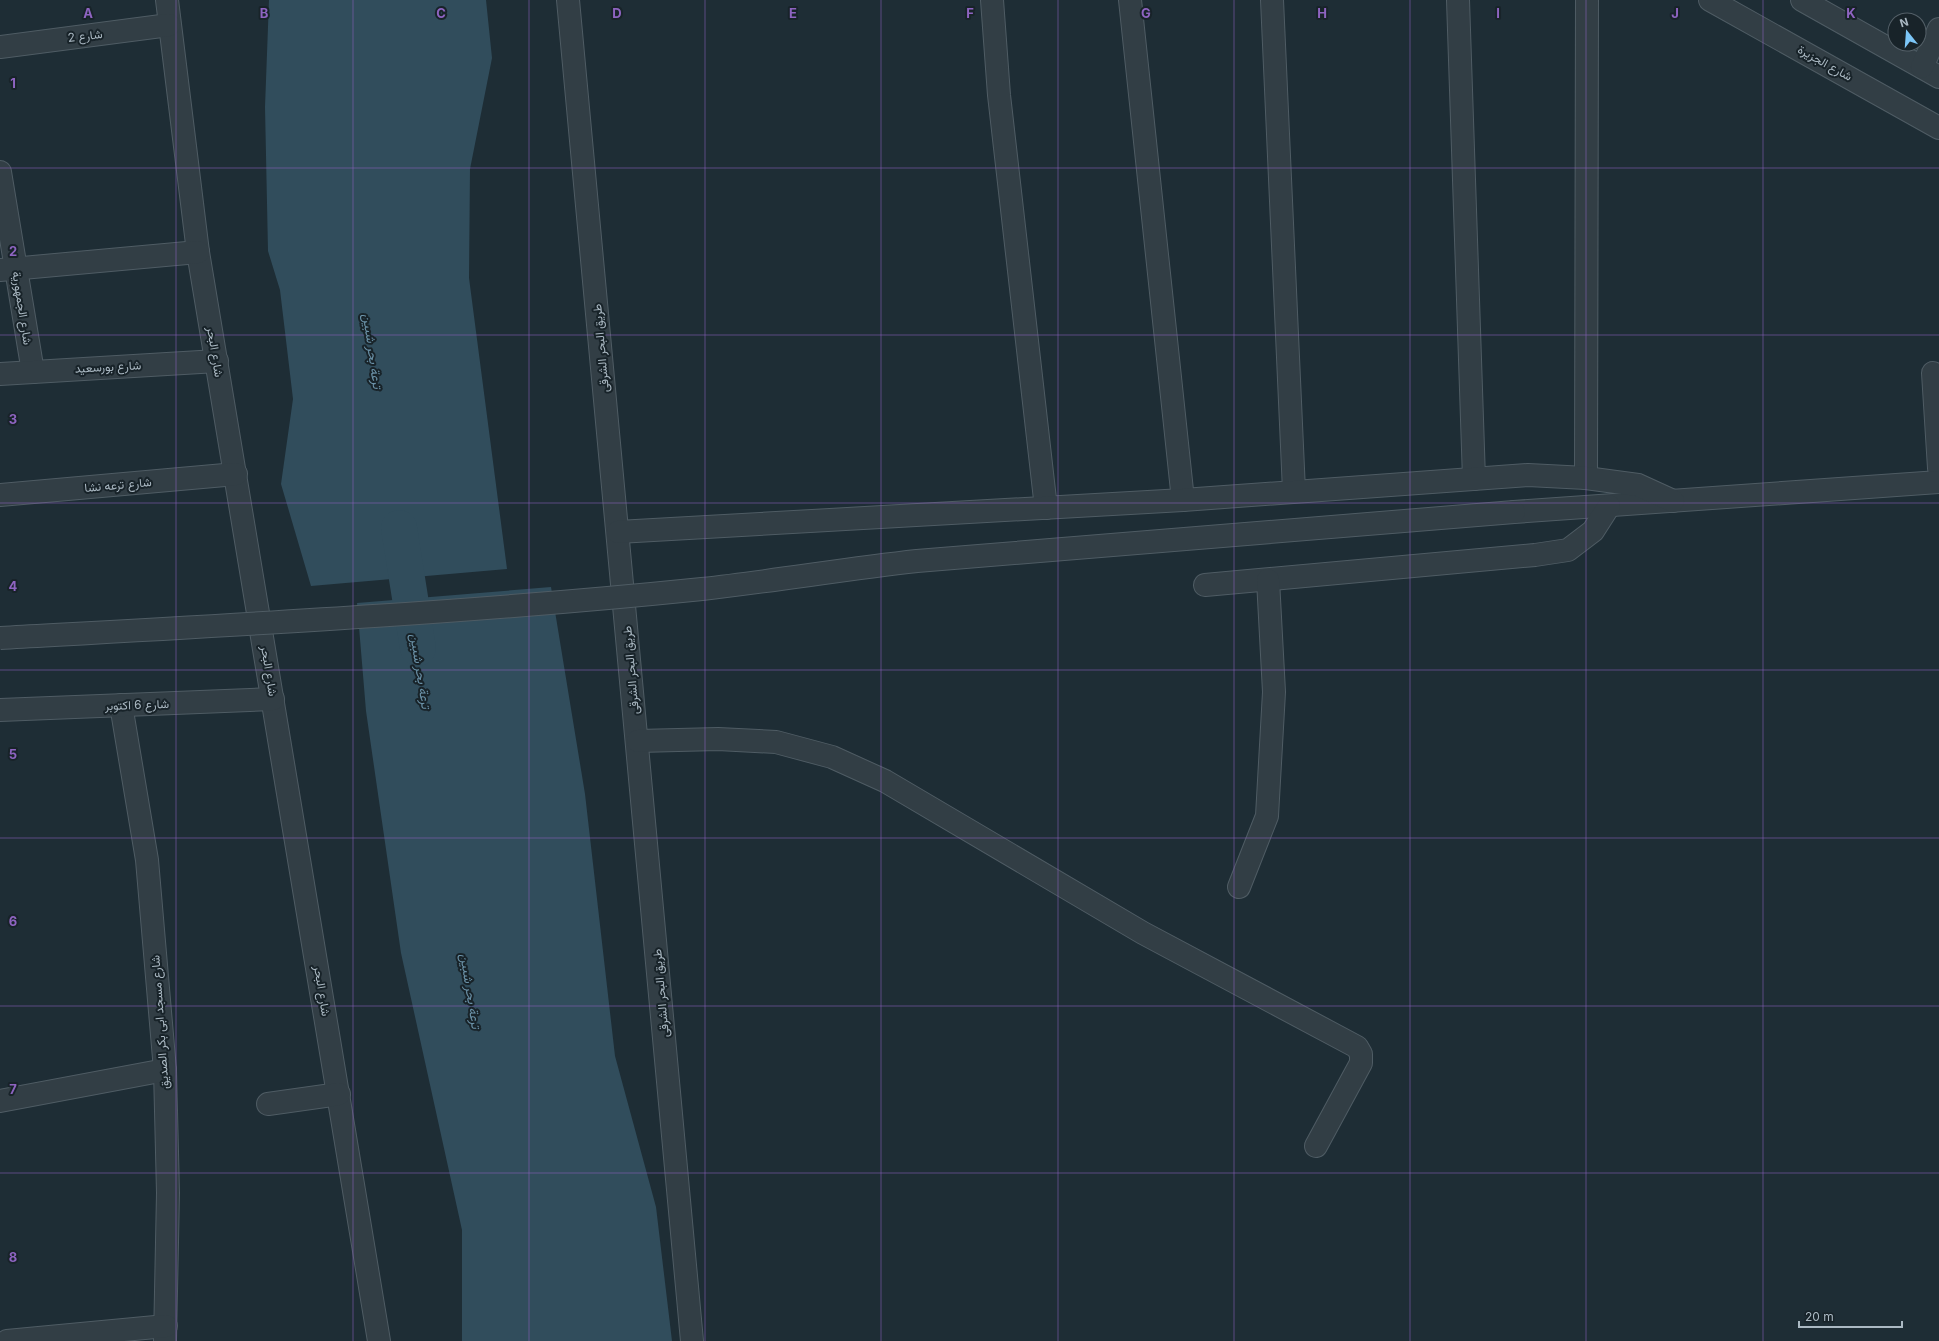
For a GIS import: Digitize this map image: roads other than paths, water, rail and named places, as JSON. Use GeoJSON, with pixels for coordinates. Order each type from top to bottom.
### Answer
{"type":"FeatureCollection","features":[{"type":"Feature","properties":{"kind":"street","name":"شارع البحر"},"geometry":{"type":"LineString","coordinates":[[167,0],[198,252],[379,1341]]}},
{"type":"Feature","properties":{"kind":"street","name":"طريق البحر الشرقى"},"geometry":{"type":"LineString","coordinates":[[568,0],[638,741],[692,1341]]}},
{"type":"Feature","properties":{"kind":"street"},"geometry":{"type":"LineString","coordinates":[[992,0],[999,95],[1046,508]]}},
{"type":"Feature","properties":{"kind":"street"},"geometry":{"type":"LineString","coordinates":[[1130,0],[1184,500]]}},
{"type":"Feature","properties":{"kind":"street"},"geometry":{"type":"LineString","coordinates":[[1272,0],[1294,491]]}},
{"type":"Feature","properties":{"kind":"street"},"geometry":{"type":"LineString","coordinates":[[1458,0],[1474,479]]}},
{"type":"Feature","properties":{"kind":"street"},"geometry":{"type":"LineString","coordinates":[[1586,478],[1588,0]]}},
{"type":"Feature","properties":{"kind":"street","name":"شارع الجزيرة"},"geometry":{"type":"LineString","coordinates":[[1710,0],[1939,128]]}},
{"type":"Feature","properties":{"kind":"street"},"geometry":{"type":"LineString","coordinates":[[1802,0],[1931,72],[1939,29]]}},
{"type":"Feature","properties":{"kind":"street","name":"شارع 2"},"geometry":{"type":"LineString","coordinates":[[0,47],[169,25]]}},
{"type":"Feature","properties":{"kind":"street","name":"شارع الجمهورية"},"geometry":{"type":"LineString","coordinates":[[0,172],[8,269],[33,372]]}},
{"type":"Feature","properties":{"kind":"street"},"geometry":{"type":"LineString","coordinates":[[8,269],[198,252]]}},
{"type":"Feature","properties":{"kind":"street","name":"شارع بورسعيد"},"geometry":{"type":"LineString","coordinates":[[0,374],[217,361]]}},
{"type":"Feature","properties":{"kind":"street"},"geometry":{"type":"LineString","coordinates":[[1933,373],[1939,468]]}},
{"type":"Feature","properties":{"kind":"street","name":"شارع ترعه نشا"},"geometry":{"type":"LineString","coordinates":[[0,495],[236,474]]}},
{"type":"Feature","properties":{"kind":"street"},"geometry":{"type":"LineString","coordinates":[[618,532],[1184,500],[1528,475],[1586,478],[1638,485],[1673,501]]}},
{"type":"Feature","properties":{"kind":"street"},"geometry":{"type":"LineString","coordinates":[[0,638],[412,614],[700,589],[917,561],[1514,512],[1939,482]]}},
{"type":"Feature","properties":{"kind":"street"},"geometry":{"type":"LineString","coordinates":[[1205,585],[1535,555],[1568,550],[1593,531],[1610,506]]}},
{"type":"Feature","properties":{"kind":"street"},"geometry":{"type":"LineString","coordinates":[[1239,887],[1267,816],[1274,692],[1268,580]]}},
{"type":"Feature","properties":{"kind":"street","name":"شارع 6 اكتوبر"},"geometry":{"type":"LineString","coordinates":[[0,710],[273,699]]}},
{"type":"Feature","properties":{"kind":"street","name":"شارع مسجد ابى بكر الصديق"},"geometry":{"type":"LineString","coordinates":[[121,705],[147,860],[165,1070],[168,1193],[166,1333]]}},
{"type":"Feature","properties":{"kind":"street"},"geometry":{"type":"LineString","coordinates":[[638,741],[718,738],[776,742],[832,757],[885,781],[1143,933],[1357,1047],[1361,1054],[1361,1063],[1316,1146]]}},
{"type":"Feature","properties":{"kind":"street"},"geometry":{"type":"LineString","coordinates":[[0,1101],[165,1070]]}},
{"type":"Feature","properties":{"kind":"street"},"geometry":{"type":"LineString","coordinates":[[268,1104],[339,1094]]}},
{"type":"Feature","properties":{"kind":"street"},"geometry":{"type":"LineString","coordinates":[[7,1341],[166,1333]]}},
{"type":"Feature","properties":{"kind":"water"},"geometry":{"type":"Polygon","coordinates":[[[269,0],[486,0],[492,58],[470,169],[469,278],[507,569],[311,586],[281,484],[293,399],[280,290],[268,251],[265,107],[269,0]]]}},
{"type":"Feature","properties":{"kind":"water"},"geometry":{"type":"Polygon","coordinates":[[[551,587],[585,794],[615,1056],[656,1207],[672,1341],[462,1341],[462,1230],[401,953],[366,711],[357,603],[551,587]]]}},
{"type":"Feature","properties":{"kind":"waterway","name":"ترعة بحر شبين"},"geometry":{"type":"LineString","coordinates":[[399,528],[418,648]]}}]}
